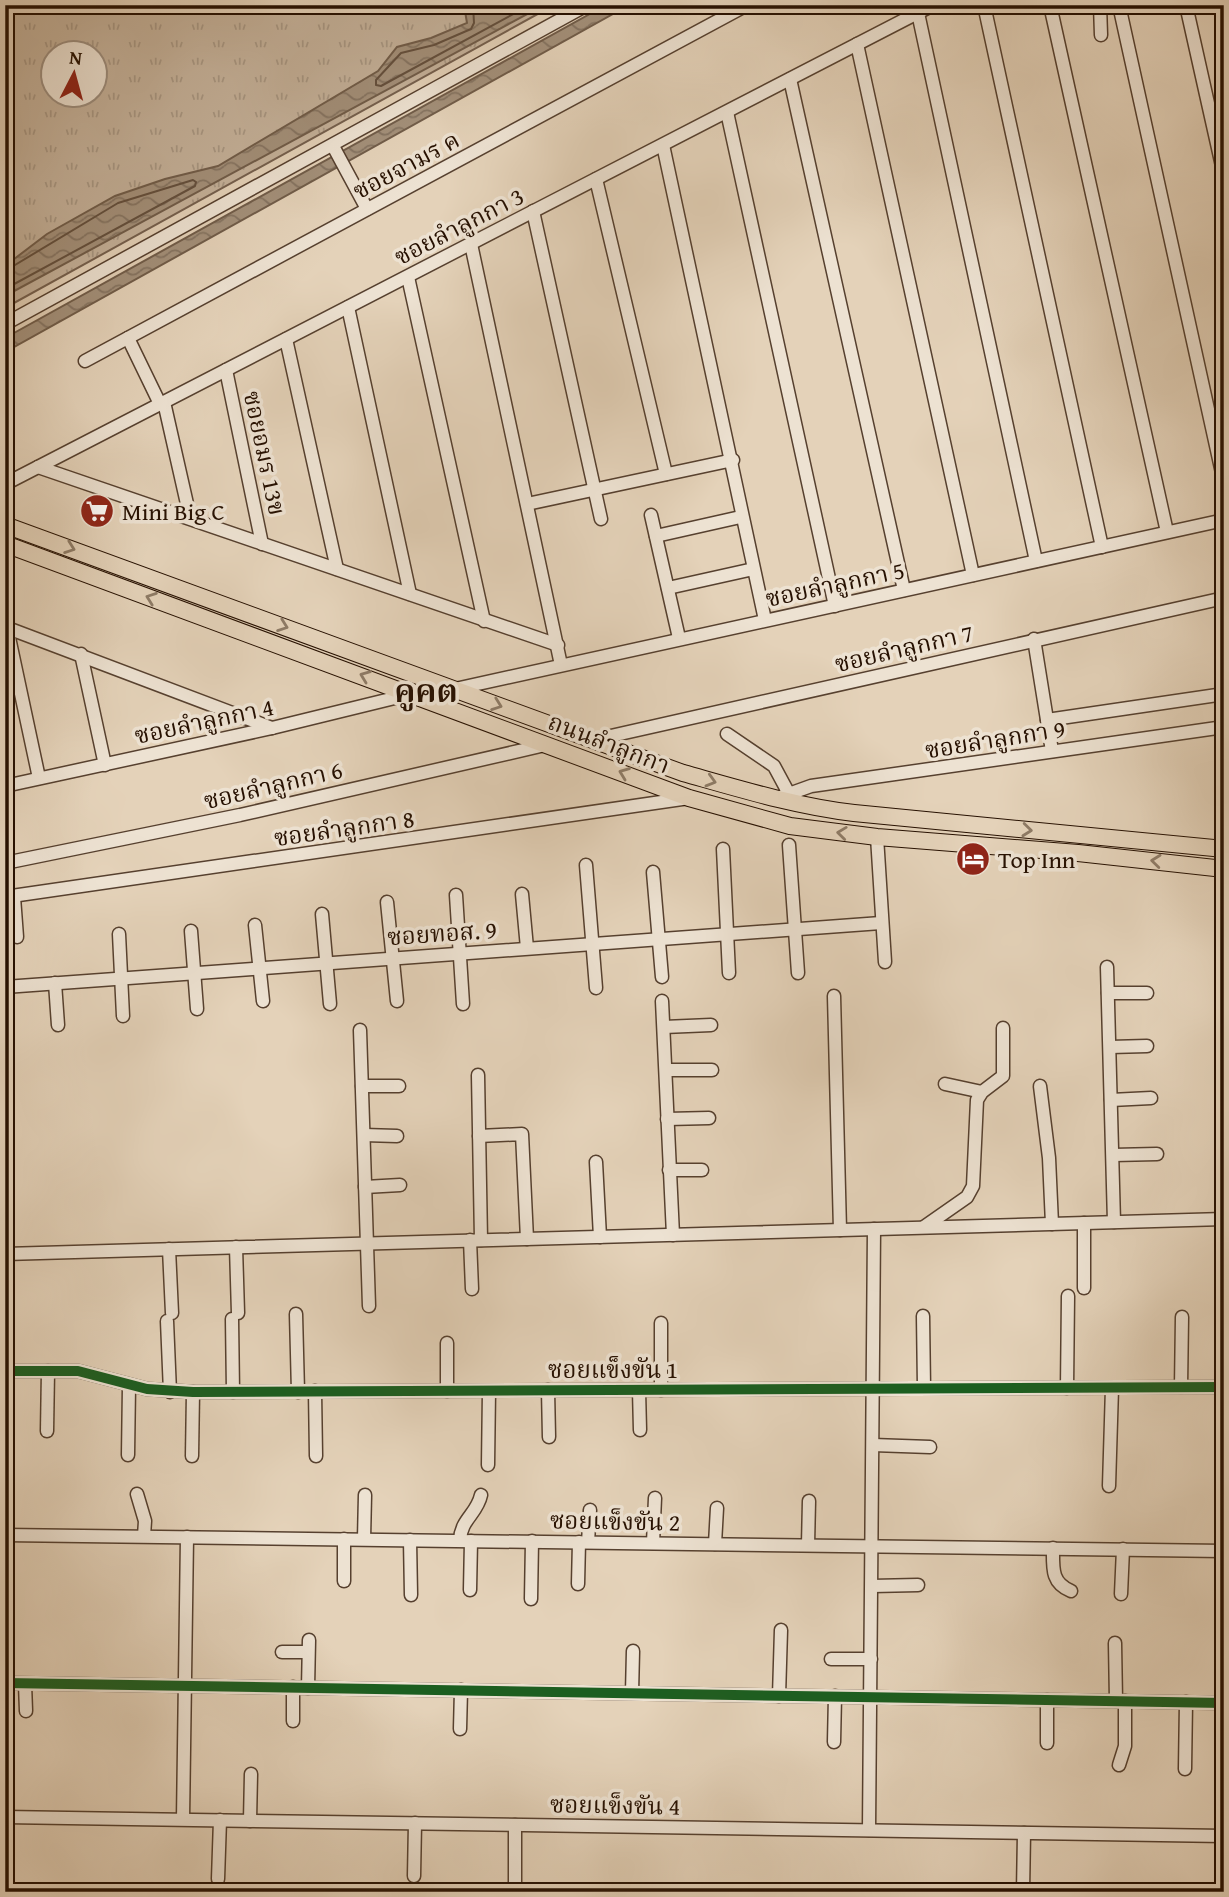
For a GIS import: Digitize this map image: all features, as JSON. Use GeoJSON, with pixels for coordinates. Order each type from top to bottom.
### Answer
{"type":"FeatureCollection","features":[{"type":"Feature","properties":{"kind":"main road","name":"ถนนลำลูกกา"},"geometry":{"type":"LineString","coordinates":[[5,525],[683,773],[782,796],[811,808],[1224,849]]}},
{"type":"Feature","properties":{"kind":"main road","name":"ถนนลำลูกกา"},"geometry":{"type":"LineString","coordinates":[[5,544],[548,744],[689,799],[790,826],[877,837],[1224,869]]}},
{"type":"Feature","properties":{"kind":"main road"},"geometry":{"type":"LineString","coordinates":[[959,824],[959,843]]}},
{"type":"Feature","properties":{"kind":"street"},"geometry":{"type":"LineString","coordinates":[[5,324],[339,156],[587,5]]}},
{"type":"Feature","properties":{"kind":"street","name":"ซอยจามร ค"},"geometry":{"type":"LineString","coordinates":[[85,361],[747,5]]}},
{"type":"Feature","properties":{"kind":"street","name":"ซอยลำลูกกา 3"},"geometry":{"type":"LineString","coordinates":[[5,484],[933,5]]}},
{"type":"Feature","properties":{"kind":"street"},"geometry":{"type":"LineString","coordinates":[[984,5],[1102,547]]}},
{"type":"Feature","properties":{"kind":"street"},"geometry":{"type":"LineString","coordinates":[[1050,5],[1167,532]]}},
{"type":"Feature","properties":{"kind":"street"},"geometry":{"type":"LineString","coordinates":[[1100,5],[1101,35]]}},
{"type":"Feature","properties":{"kind":"street"},"geometry":{"type":"LineString","coordinates":[[1119,5],[1224,482]]}},
{"type":"Feature","properties":{"kind":"street"},"geometry":{"type":"LineString","coordinates":[[1186,5],[1224,175]]}},
{"type":"Feature","properties":{"kind":"street"},"geometry":{"type":"LineString","coordinates":[[918,13],[1036,561]]}},
{"type":"Feature","properties":{"kind":"street"},"geometry":{"type":"LineString","coordinates":[[857,44],[973,575]]}},
{"type":"Feature","properties":{"kind":"street"},"geometry":{"type":"LineString","coordinates":[[790,79],[905,590]]}},
{"type":"Feature","properties":{"kind":"street"},"geometry":{"type":"LineString","coordinates":[[727,112],[835,606]]}},
{"type":"Feature","properties":{"kind":"street"},"geometry":{"type":"LineString","coordinates":[[663,145],[733,460],[765,620]]}},
{"type":"Feature","properties":{"kind":"street"},"geometry":{"type":"LineString","coordinates":[[339,156],[367,209]]}},
{"type":"Feature","properties":{"kind":"street"},"geometry":{"type":"LineString","coordinates":[[596,179],[666,474]]}},
{"type":"Feature","properties":{"kind":"street"},"geometry":{"type":"LineString","coordinates":[[533,211],[601,519]]}},
{"type":"Feature","properties":{"kind":"street"},"geometry":{"type":"LineString","coordinates":[[471,244],[562,665]]}},
{"type":"Feature","properties":{"kind":"street"},"geometry":{"type":"LineString","coordinates":[[408,277],[484,621]]}},
{"type":"Feature","properties":{"kind":"street"},"geometry":{"type":"LineString","coordinates":[[348,307],[410,594]]}},
{"type":"Feature","properties":{"kind":"street"},"geometry":{"type":"LineString","coordinates":[[128,338],[162,403],[190,517]]}},
{"type":"Feature","properties":{"kind":"street"},"geometry":{"type":"LineString","coordinates":[[286,339],[337,569]]}},
{"type":"Feature","properties":{"kind":"street","name":"ซอยอมร 13ข"},"geometry":{"type":"LineString","coordinates":[[226,370],[262,544]]}},
{"type":"Feature","properties":{"kind":"street"},"geometry":{"type":"LineString","coordinates":[[527,504],[733,460]]}},
{"type":"Feature","properties":{"kind":"street"},"geometry":{"type":"LineString","coordinates":[[38,467],[558,645]]}},
{"type":"Feature","properties":{"kind":"street"},"geometry":{"type":"LineString","coordinates":[[651,515],[680,638]]}},
{"type":"Feature","properties":{"kind":"street"},"geometry":{"type":"LineString","coordinates":[[656,536],[737,518]]}},
{"type":"Feature","properties":{"kind":"street","name":"ซอยลำลูกกา 5"},"geometry":{"type":"LineString","coordinates":[[455,690],[680,638],[1224,520]]}},
{"type":"Feature","properties":{"kind":"street"},"geometry":{"type":"LineString","coordinates":[[668,588],[749,570]]}},
{"type":"Feature","properties":{"kind":"street","name":"ซอยลำลูกกา 7"},"geometry":{"type":"LineString","coordinates":[[593,740],[1224,598]]}},
{"type":"Feature","properties":{"kind":"street"},"geometry":{"type":"LineString","coordinates":[[6,628],[272,728]]}},
{"type":"Feature","properties":{"kind":"street"},"geometry":{"type":"LineString","coordinates":[[6,628],[39,778]]}},
{"type":"Feature","properties":{"kind":"street"},"geometry":{"type":"LineString","coordinates":[[1034,639],[1052,751]]}},
{"type":"Feature","properties":{"kind":"street"},"geometry":{"type":"LineString","coordinates":[[81,654],[105,765]]}},
{"type":"Feature","properties":{"kind":"street","name":"ซอยลำลูกกา 4"},"geometry":{"type":"LineString","coordinates":[[5,786],[272,728],[412,694]]}},
{"type":"Feature","properties":{"kind":"street"},"geometry":{"type":"LineString","coordinates":[[1047,720],[1224,694]]}},
{"type":"Feature","properties":{"kind":"street","name":"ซอยลำลูกกา 9"},"geometry":{"type":"LineString","coordinates":[[782,796],[811,786],[1224,727]]}},
{"type":"Feature","properties":{"kind":"street"},"geometry":{"type":"LineString","coordinates":[[727,734],[774,766],[782,796]]}},
{"type":"Feature","properties":{"kind":"street","name":"ซอยลำลูกกา 6"},"geometry":{"type":"LineString","coordinates":[[5,863],[240,815],[548,744]]}},
{"type":"Feature","properties":{"kind":"street","name":"ซอยลำลูกกา 8"},"geometry":{"type":"LineString","coordinates":[[9,897],[689,799]]}},
{"type":"Feature","properties":{"kind":"street"},"geometry":{"type":"LineString","coordinates":[[877,837],[885,962]]}},
{"type":"Feature","properties":{"kind":"street"},"geometry":{"type":"LineString","coordinates":[[789,845],[798,973]]}},
{"type":"Feature","properties":{"kind":"street"},"geometry":{"type":"LineString","coordinates":[[723,849],[729,973]]}},
{"type":"Feature","properties":{"kind":"street"},"geometry":{"type":"LineString","coordinates":[[586,865],[596,988]]}},
{"type":"Feature","properties":{"kind":"street"},"geometry":{"type":"LineString","coordinates":[[653,872],[662,978]]}},
{"type":"Feature","properties":{"kind":"street"},"geometry":{"type":"LineString","coordinates":[[522,894],[527,948]]}},
{"type":"Feature","properties":{"kind":"street"},"geometry":{"type":"LineString","coordinates":[[456,895],[463,1004]]}},
{"type":"Feature","properties":{"kind":"street"},"geometry":{"type":"LineString","coordinates":[[9,897],[17,937]]}},
{"type":"Feature","properties":{"kind":"street"},"geometry":{"type":"LineString","coordinates":[[387,902],[397,1001]]}},
{"type":"Feature","properties":{"kind":"street"},"geometry":{"type":"LineString","coordinates":[[322,914],[330,1004]]}},
{"type":"Feature","properties":{"kind":"street","name":"ซอยทอส. 9"},"geometry":{"type":"LineString","coordinates":[[5,987],[881,923]]}},
{"type":"Feature","properties":{"kind":"street"},"geometry":{"type":"LineString","coordinates":[[255,925],[263,1001]]}},
{"type":"Feature","properties":{"kind":"street"},"geometry":{"type":"LineString","coordinates":[[191,931],[197,1009]]}},
{"type":"Feature","properties":{"kind":"street"},"geometry":{"type":"LineString","coordinates":[[119,934],[123,1016]]}},
{"type":"Feature","properties":{"kind":"street"},"geometry":{"type":"LineString","coordinates":[[1108,967],[1114,1222]]}},
{"type":"Feature","properties":{"kind":"street"},"geometry":{"type":"LineString","coordinates":[[55,983],[58,1024]]}},
{"type":"Feature","properties":{"kind":"street"},"geometry":{"type":"LineString","coordinates":[[1108,993],[1147,992]]}},
{"type":"Feature","properties":{"kind":"street"},"geometry":{"type":"LineString","coordinates":[[834,996],[841,1230]]}},
{"type":"Feature","properties":{"kind":"street"},"geometry":{"type":"LineString","coordinates":[[662,1001],[673,1234]]}},
{"type":"Feature","properties":{"kind":"street"},"geometry":{"type":"LineString","coordinates":[[664,1027],[711,1025]]}},
{"type":"Feature","properties":{"kind":"street"},"geometry":{"type":"LineString","coordinates":[[924,1227],[967,1197],[973,1186],[975,1112],[982,1092],[1003,1076],[1003,1028]]}},
{"type":"Feature","properties":{"kind":"street"},"geometry":{"type":"LineString","coordinates":[[360,1030],[369,1306]]}},
{"type":"Feature","properties":{"kind":"street"},"geometry":{"type":"LineString","coordinates":[[1110,1047],[1147,1046]]}},
{"type":"Feature","properties":{"kind":"street"},"geometry":{"type":"LineString","coordinates":[[666,1070],[712,1070]]}},
{"type":"Feature","properties":{"kind":"street"},"geometry":{"type":"LineString","coordinates":[[472,1289],[479,1136],[478,1075]]}},
{"type":"Feature","properties":{"kind":"street"},"geometry":{"type":"LineString","coordinates":[[945,1084],[982,1092]]}},
{"type":"Feature","properties":{"kind":"street"},"geometry":{"type":"LineString","coordinates":[[362,1086],[399,1086]]}},
{"type":"Feature","properties":{"kind":"street"},"geometry":{"type":"LineString","coordinates":[[1040,1086],[1049,1158],[1052,1224]]}},
{"type":"Feature","properties":{"kind":"street"},"geometry":{"type":"LineString","coordinates":[[1111,1100],[1151,1098]]}},
{"type":"Feature","properties":{"kind":"street"},"geometry":{"type":"LineString","coordinates":[[667,1119],[709,1118]]}},
{"type":"Feature","properties":{"kind":"street"},"geometry":{"type":"LineString","coordinates":[[479,1136],[523,1134],[527,1239]]}},
{"type":"Feature","properties":{"kind":"street"},"geometry":{"type":"LineString","coordinates":[[364,1135],[397,1136]]}},
{"type":"Feature","properties":{"kind":"street"},"geometry":{"type":"LineString","coordinates":[[1113,1156],[1157,1154]]}},
{"type":"Feature","properties":{"kind":"street"},"geometry":{"type":"LineString","coordinates":[[596,1162],[600,1237]]}},
{"type":"Feature","properties":{"kind":"street"},"geometry":{"type":"LineString","coordinates":[[669,1170],[702,1170]]}},
{"type":"Feature","properties":{"kind":"street"},"geometry":{"type":"LineString","coordinates":[[365,1186],[400,1185]]}},
{"type":"Feature","properties":{"kind":"street"},"geometry":{"type":"LineString","coordinates":[[5,1254],[1224,1219]]}},
{"type":"Feature","properties":{"kind":"street"},"geometry":{"type":"LineString","coordinates":[[1084,1223],[1084,1288]]}},
{"type":"Feature","properties":{"kind":"street"},"geometry":{"type":"LineString","coordinates":[[869,1830],[874,1229]]}},
{"type":"Feature","properties":{"kind":"street"},"geometry":{"type":"LineString","coordinates":[[233,1392],[236,1247]]}},
{"type":"Feature","properties":{"kind":"street"},"geometry":{"type":"LineString","coordinates":[[169,1249],[170,1392]]}},
{"type":"Feature","properties":{"kind":"street"},"geometry":{"type":"LineString","coordinates":[[1067,1388],[1068,1296]]}},
{"type":"Feature","properties":{"kind":"street"},"geometry":{"type":"LineString","coordinates":[[296,1314],[298,1392]]}},
{"type":"Feature","properties":{"kind":"street"},"geometry":{"type":"LineString","coordinates":[[923,1317],[924,1388]]}},
{"type":"Feature","properties":{"kind":"street"},"geometry":{"type":"LineString","coordinates":[[1181,1387],[1182,1317]]}},
{"type":"Feature","properties":{"kind":"street"},"geometry":{"type":"LineString","coordinates":[[661,1390],[662,1323]]}},
{"type":"Feature","properties":{"kind":"street"},"geometry":{"type":"LineString","coordinates":[[447,1343],[447,1391]]}},
{"type":"Feature","properties":{"kind":"street","name":"ซอยแข็งขัน 1"},"geometry":{"type":"LineString","coordinates":[[5,1371],[78,1371],[129,1386],[170,1392],[1224,1387]]}},
{"type":"Feature","properties":{"kind":"street"},"geometry":{"type":"LineString","coordinates":[[47,1431],[48,1371]]}},
{"type":"Feature","properties":{"kind":"street"},"geometry":{"type":"LineString","coordinates":[[128,1455],[129,1386]]}},
{"type":"Feature","properties":{"kind":"street"},"geometry":{"type":"LineString","coordinates":[[1109,1486],[1112,1388]]}},
{"type":"Feature","properties":{"kind":"street"},"geometry":{"type":"LineString","coordinates":[[548,1390],[549,1437]]}},
{"type":"Feature","properties":{"kind":"street"},"geometry":{"type":"LineString","coordinates":[[639,1390],[640,1430]]}},
{"type":"Feature","properties":{"kind":"street"},"geometry":{"type":"LineString","coordinates":[[315,1391],[316,1456]]}},
{"type":"Feature","properties":{"kind":"street"},"geometry":{"type":"LineString","coordinates":[[488,1465],[489,1391]]}},
{"type":"Feature","properties":{"kind":"street"},"geometry":{"type":"LineString","coordinates":[[192,1456],[193,1392]]}},
{"type":"Feature","properties":{"kind":"street"},"geometry":{"type":"LineString","coordinates":[[873,1445],[930,1447]]}},
{"type":"Feature","properties":{"kind":"street"},"geometry":{"type":"LineString","coordinates":[[137,1494],[145,1521],[144,1536]]}},
{"type":"Feature","properties":{"kind":"street"},"geometry":{"type":"LineString","coordinates":[[364,1539],[365,1494]]}},
{"type":"Feature","properties":{"kind":"street"},"geometry":{"type":"LineString","coordinates":[[470,1590],[466,1541],[462,1526],[475,1512],[481,1495]]}},
{"type":"Feature","properties":{"kind":"street"},"geometry":{"type":"LineString","coordinates":[[653,1543],[655,1498]]}},
{"type":"Feature","properties":{"kind":"street"},"geometry":{"type":"LineString","coordinates":[[808,1545],[809,1501]]}},
{"type":"Feature","properties":{"kind":"street"},"geometry":{"type":"LineString","coordinates":[[715,1544],[717,1508]]}},
{"type":"Feature","properties":{"kind":"street"},"geometry":{"type":"LineString","coordinates":[[578,1584],[590,1510]]}},
{"type":"Feature","properties":{"kind":"street","name":"ซอยแข็งขัน 2"},"geometry":{"type":"LineString","coordinates":[[5,1535],[1224,1550]]}},
{"type":"Feature","properties":{"kind":"street"},"geometry":{"type":"LineString","coordinates":[[183,1819],[187,1537]]}},
{"type":"Feature","properties":{"kind":"street"},"geometry":{"type":"LineString","coordinates":[[344,1539],[344,1581]]}},
{"type":"Feature","properties":{"kind":"street"},"geometry":{"type":"LineString","coordinates":[[410,1540],[411,1595]]}},
{"type":"Feature","properties":{"kind":"street"},"geometry":{"type":"LineString","coordinates":[[531,1599],[532,1541]]}},
{"type":"Feature","properties":{"kind":"street"},"geometry":{"type":"LineString","coordinates":[[1053,1548],[1053,1574],[1057,1582],[1071,1591]]}},
{"type":"Feature","properties":{"kind":"street"},"geometry":{"type":"LineString","coordinates":[[1121,1594],[1124,1549]]}},
{"type":"Feature","properties":{"kind":"street"},"geometry":{"type":"LineString","coordinates":[[872,1586],[918,1585]]}},
{"type":"Feature","properties":{"kind":"street"},"geometry":{"type":"LineString","coordinates":[[779,1696],[781,1630]]}},
{"type":"Feature","properties":{"kind":"street"},"geometry":{"type":"LineString","coordinates":[[1115,1643],[1125,1746],[1119,1765]]}},
{"type":"Feature","properties":{"kind":"street"},"geometry":{"type":"LineString","coordinates":[[282,1652],[309,1646],[308,1688]]}},
{"type":"Feature","properties":{"kind":"street"},"geometry":{"type":"LineString","coordinates":[[632,1693],[633,1651]]}},
{"type":"Feature","properties":{"kind":"street"},"geometry":{"type":"LineString","coordinates":[[831,1659],[871,1659]]}},
{"type":"Feature","properties":{"kind":"street"},"geometry":{"type":"LineString","coordinates":[[5,1683],[1224,1703]]}},
{"type":"Feature","properties":{"kind":"street"},"geometry":{"type":"LineString","coordinates":[[26,1684],[26,1712]]}},
{"type":"Feature","properties":{"kind":"street"},"geometry":{"type":"LineString","coordinates":[[293,1687],[293,1721]]}},
{"type":"Feature","properties":{"kind":"street"},"geometry":{"type":"LineString","coordinates":[[460,1729],[461,1690]]}},
{"type":"Feature","properties":{"kind":"street"},"geometry":{"type":"LineString","coordinates":[[834,1742],[835,1696]]}},
{"type":"Feature","properties":{"kind":"street"},"geometry":{"type":"LineString","coordinates":[[1047,1700],[1047,1744]]}},
{"type":"Feature","properties":{"kind":"street"},"geometry":{"type":"LineString","coordinates":[[1185,1769],[1186,1702]]}},
{"type":"Feature","properties":{"kind":"street"},"geometry":{"type":"LineString","coordinates":[[250,1821],[251,1774]]}},
{"type":"Feature","properties":{"kind":"street","name":"ซอยแข็งขัน 4"},"geometry":{"type":"LineString","coordinates":[[5,1817],[1224,1836]]}},
{"type":"Feature","properties":{"kind":"street"},"geometry":{"type":"LineString","coordinates":[[218,1879],[220,1820]]}},
{"type":"Feature","properties":{"kind":"street"},"geometry":{"type":"LineString","coordinates":[[414,1877],[415,1823]]}},
{"type":"Feature","properties":{"kind":"street"},"geometry":{"type":"LineString","coordinates":[[514,1892],[515,1825]]}},
{"type":"Feature","properties":{"kind":"street"},"geometry":{"type":"LineString","coordinates":[[1023,1892],[1024,1833]]}},
{"type":"Feature","properties":{"kind":"green space"},"geometry":{"type":"Polygon","coordinates":[[[5,5],[554,5],[5,308],[5,5]]]}},
{"type":"Feature","properties":{"kind":"water"},"geometry":{"type":"Polygon","coordinates":[[[464,5],[544,5],[5,296],[5,266],[47,234],[115,196],[165,179],[218,166],[378,71],[397,47],[431,38],[467,23],[464,5]]]}},
{"type":"Feature","properties":{"kind":"water"},"geometry":{"type":"Polygon","coordinates":[[[606,5],[629,5],[5,352],[5,338],[606,5]]]}},
{"type":"Feature","properties":{"kind":"cycle path"},"geometry":{"type":"LineString","coordinates":[[5,1371],[78,1371],[147,1389],[193,1392],[1224,1387]]}},
{"type":"Feature","properties":{"kind":"cycle path"},"geometry":{"type":"LineString","coordinates":[[5,1683],[1224,1703]]}},
{"type":"Feature","properties":{"kind":"place","name":"Mini Big C"},"geometry":{"type":"Point","coordinates":[97,511]}},
{"type":"Feature","properties":{"kind":"place","name":"Top Inn"},"geometry":{"type":"Point","coordinates":[973,859]}},
{"type":"Feature","properties":{"kind":"district","name":"คูคต"},"geometry":{"type":"Point","coordinates":[426,690]}}]}
